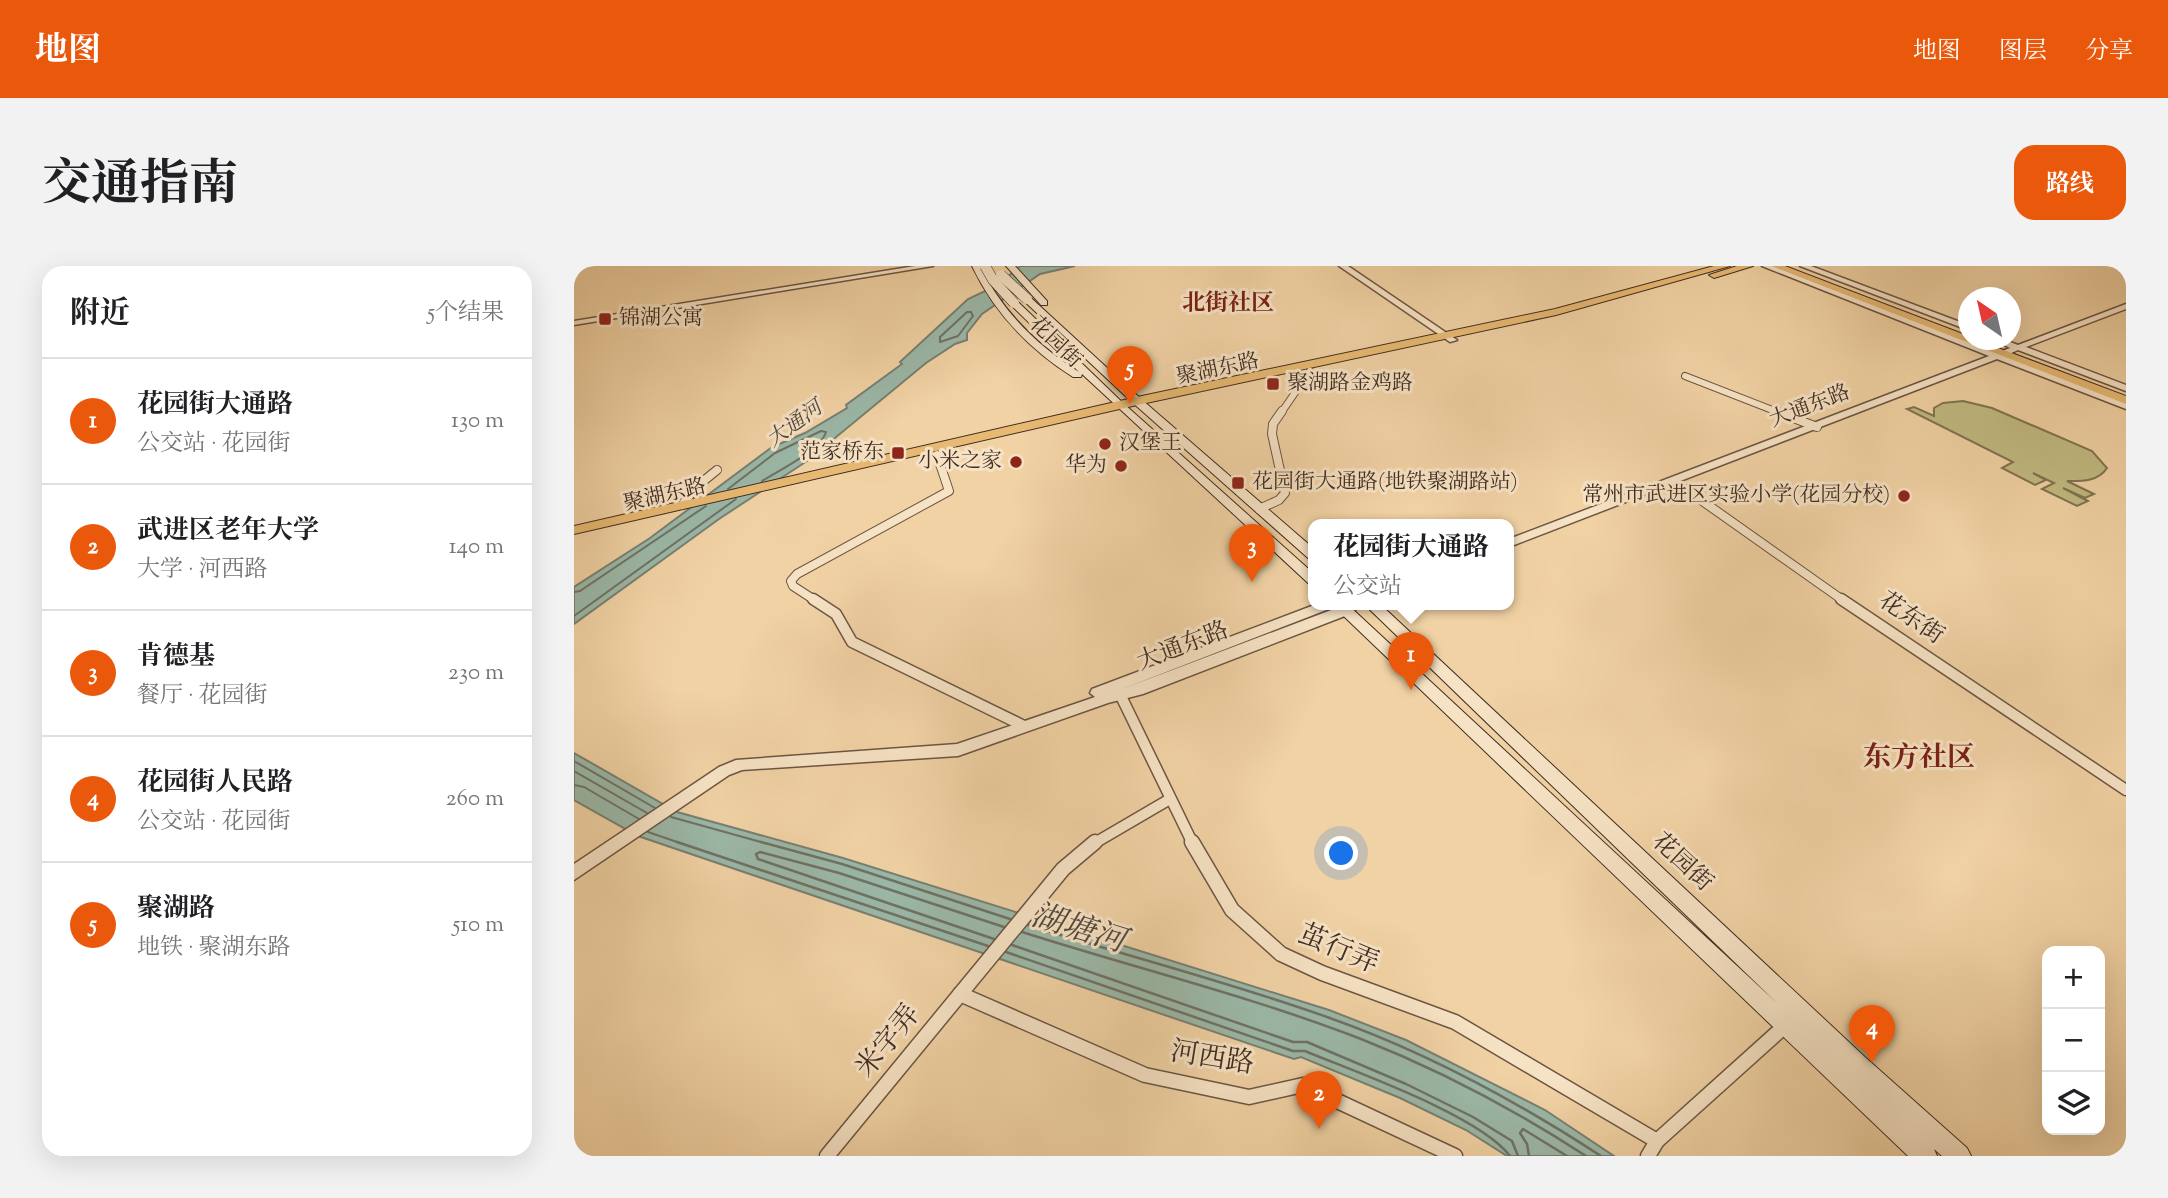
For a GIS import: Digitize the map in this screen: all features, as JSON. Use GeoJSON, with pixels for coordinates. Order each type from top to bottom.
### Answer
{"type":"FeatureCollection","features":[{"type":"Feature","properties":{"kind":"main road"},"geometry":{"type":"LineString","coordinates":[[976,266],[1002,307],[1047,355],[1123,408]]}},
{"type":"Feature","properties":{"kind":"main road","name":"花园街"},"geometry":{"type":"LineString","coordinates":[[985,266],[993,280],[1014,303],[1123,408],[1308,575]]}},
{"type":"Feature","properties":{"kind":"main road","name":"花园街"},"geometry":{"type":"LineString","coordinates":[[996,266],[1002,276],[1141,404],[1308,551]]}},
{"type":"Feature","properties":{"kind":"main road"},"geometry":{"type":"LineString","coordinates":[[1010,266],[1141,404]]}},
{"type":"Feature","properties":{"kind":"main road","name":"聚湖东路"},"geometry":{"type":"LineString","coordinates":[[1141,404],[1310,371],[1556,312],[1725,266]]}},
{"type":"Feature","properties":{"kind":"main road","name":"聚湖东路"},"geometry":{"type":"LineString","coordinates":[[574,530],[770,484],[1452,337],[1563,316],[1748,266]]}},
{"type":"Feature","properties":{"kind":"main road"},"geometry":{"type":"LineString","coordinates":[[1777,266],[1958,335]]}},
{"type":"Feature","properties":{"kind":"main road"},"geometry":{"type":"LineString","coordinates":[[1793,266],[1958,327]]}},
{"type":"Feature","properties":{"kind":"main road"},"geometry":{"type":"LineString","coordinates":[[2005,350],[2126,394]]}},
{"type":"Feature","properties":{"kind":"main road"},"geometry":{"type":"LineString","coordinates":[[2008,351],[2126,400]]}},
{"type":"Feature","properties":{"kind":"main road","name":"聚湖东路"},"geometry":{"type":"LineString","coordinates":[[574,539],[937,455],[1123,408]]}},
{"type":"Feature","properties":{"kind":"main road","name":"花园街"},"geometry":{"type":"LineString","coordinates":[[1346,610],[1925,1156]]}},
{"type":"Feature","properties":{"kind":"main road","name":"花园街"},"geometry":{"type":"LineString","coordinates":[[1377,610],[1858,1066],[1959,1156]]}},
{"type":"Feature","properties":{"kind":"street"},"geometry":{"type":"LineString","coordinates":[[574,322],[910,266]]}},
{"type":"Feature","properties":{"kind":"street"},"geometry":{"type":"LineString","coordinates":[[574,322],[929,266]]}},
{"type":"Feature","properties":{"kind":"street"},"geometry":{"type":"LineString","coordinates":[[1343,266],[1452,337]]}},
{"type":"Feature","properties":{"kind":"street"},"geometry":{"type":"LineString","coordinates":[[1350,266],[1452,337]]}},
{"type":"Feature","properties":{"kind":"street"},"geometry":{"type":"LineString","coordinates":[[1766,266],[2008,351],[2126,388]]}},
{"type":"Feature","properties":{"kind":"street"},"geometry":{"type":"LineString","coordinates":[[1804,266],[1958,327]]}},
{"type":"Feature","properties":{"kind":"street","name":"大通东路"},"geometry":{"type":"LineString","coordinates":[[1514,541],[1817,427],[2126,306]]}},
{"type":"Feature","properties":{"kind":"street"},"geometry":{"type":"LineString","coordinates":[[2008,351],[2126,406]]}},
{"type":"Feature","properties":{"kind":"street"},"geometry":{"type":"LineString","coordinates":[[1259,509],[1279,499],[1284,493],[1272,434],[1273,424],[1310,371]]}},
{"type":"Feature","properties":{"kind":"street"},"geometry":{"type":"LineString","coordinates":[[1685,376],[1817,427]]}},
{"type":"Feature","properties":{"kind":"street"},"geometry":{"type":"LineString","coordinates":[[937,455],[948,485],[948,491],[943,496],[797,574],[791,581],[793,586],[836,614],[852,642],[1024,726]]}},
{"type":"Feature","properties":{"kind":"street"},"geometry":{"type":"LineString","coordinates":[[688,504],[696,487],[717,470]]}},
{"type":"Feature","properties":{"kind":"street","name":"花东街"},"geometry":{"type":"LineString","coordinates":[[1674,481],[1819,584],[2126,790]]}},
{"type":"Feature","properties":{"kind":"street","name":"大通东路"},"geometry":{"type":"LineString","coordinates":[[574,873],[724,771],[741,764],[958,750],[1024,726],[1034,725],[1118,690],[1331,610]]}},
{"type":"Feature","properties":{"kind":"street","name":"茧行弄"},"geometry":{"type":"LineString","coordinates":[[1118,690],[1204,866],[1232,910],[1281,954],[1322,973],[1455,1022],[1657,1141]]}},
{"type":"Feature","properties":{"kind":"street","name":"米字弄"},"geometry":{"type":"LineString","coordinates":[[827,1156],[1063,869],[1098,839],[1170,799]]}},
{"type":"Feature","properties":{"kind":"street","name":"河西路"},"geometry":{"type":"LineString","coordinates":[[960,994],[1145,1074],[1249,1097],[1303,1085],[1455,1156]]}},
{"type":"Feature","properties":{"kind":"street"},"geometry":{"type":"LineString","coordinates":[[1648,1156],[1657,1141],[1787,1024]]}},
{"type":"Feature","properties":{"kind":"shaded area"},"geometry":{"type":"Polygon","coordinates":[[[1963,401],[1992,408],[2092,451],[2107,468],[2103,473],[2089,480],[2067,481],[2094,494],[2085,498],[2063,488],[2088,501],[2077,506],[2042,489],[2054,483],[2033,473],[2046,480],[2035,485],[2002,468],[2013,462],[1907,409],[1914,407],[1934,416],[1934,408],[1943,403],[1963,401]]]}},
{"type":"Feature","properties":{"kind":"water"},"geometry":{"type":"Polygon","coordinates":[[[1020,266],[1075,266],[1040,274],[982,314],[967,333],[967,340],[955,344],[926,363],[807,461],[719,519],[574,624],[574,587],[650,538],[772,447],[805,433],[847,408],[846,405],[902,364],[900,362],[968,299],[998,285],[1020,266]]]}},
{"type":"Feature","properties":{"kind":"water"},"geometry":{"type":"Polygon","coordinates":[[[574,753],[677,812],[843,858],[1329,1010],[1406,1040],[1545,1110],[1614,1156],[1507,1156],[1466,1130],[1400,1098],[1301,1057],[1294,1059],[638,836],[574,800],[574,753]]]}},
{"type":"Feature","properties":{"kind":"place","name":"锦湖公寓"},"geometry":{"type":"Point","coordinates":[605,319]}},
{"type":"Feature","properties":{"kind":"place","name":"聚湖路金鸡路"},"geometry":{"type":"Point","coordinates":[1273,384]}},
{"type":"Feature","properties":{"kind":"place","name":"聚湖路"},"geometry":{"type":"Point","coordinates":[1130,404]}},
{"type":"Feature","properties":{"kind":"place","name":"汉堡王"},"geometry":{"type":"Point","coordinates":[1105,444]}},
{"type":"Feature","properties":{"kind":"place","name":"范家桥东"},"geometry":{"type":"Point","coordinates":[898,453]}},
{"type":"Feature","properties":{"kind":"place","name":"小米之家"},"geometry":{"type":"Point","coordinates":[1016,462]}},
{"type":"Feature","properties":{"kind":"place","name":"华为"},"geometry":{"type":"Point","coordinates":[1121,466]}},
{"type":"Feature","properties":{"kind":"place","name":"花园街大通路(地铁聚湖路站)"},"geometry":{"type":"Point","coordinates":[1238,483]}},
{"type":"Feature","properties":{"kind":"place","name":"常州市武进区实验小学(花园分校)"},"geometry":{"type":"Point","coordinates":[1904,496]}},
{"type":"Feature","properties":{"kind":"place","name":"肯德基"},"geometry":{"type":"Point","coordinates":[1252,582]}},
{"type":"Feature","properties":{"kind":"place","name":"花园街大通路"},"geometry":{"type":"Point","coordinates":[1411,690]}},
{"type":"Feature","properties":{"kind":"place","name":"花园街人民路"},"geometry":{"type":"Point","coordinates":[1872,1063]}},
{"type":"Feature","properties":{"kind":"place","name":"武进区老年大学"},"geometry":{"type":"Point","coordinates":[1319,1129]}},
{"type":"Feature","properties":{"kind":"district","name":"北街社区"},"geometry":{"type":"Point","coordinates":[1228,304]}},
{"type":"Feature","properties":{"kind":"district","name":"东方社区"},"geometry":{"type":"Point","coordinates":[1919,759]}},
{"type":"Feature","properties":{"kind":"water label","name":"大通河"},"geometry":{"type":"Point","coordinates":[795,425]}},
{"type":"Feature","properties":{"kind":"water label","name":"湖塘河"},"geometry":{"type":"Point","coordinates":[1078,930]}}]}
